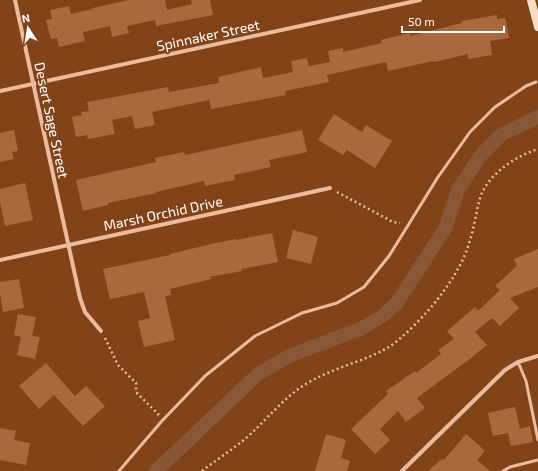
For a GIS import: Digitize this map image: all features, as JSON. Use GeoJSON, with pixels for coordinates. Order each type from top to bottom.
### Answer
{"type":"FeatureCollection","features":[{"type":"Feature","properties":{"kind":"street","name":"Desert Sage Street"},"geometry":{"type":"LineString","coordinates":[[15,0],[80,298],[85,312],[101,331]]}},
{"type":"Feature","properties":{"kind":"street","name":"Spinnaker Street"},"geometry":{"type":"LineString","coordinates":[[0,91],[420,0]]}},
{"type":"Feature","properties":{"kind":"street"},"geometry":{"type":"LineString","coordinates":[[531,0],[538,27]]}},
{"type":"Feature","properties":{"kind":"street","name":"Marsh Orchid Drive"},"geometry":{"type":"LineString","coordinates":[[0,260],[330,188]]}},
{"type":"Feature","properties":{"kind":"street"},"geometry":{"type":"LineString","coordinates":[[402,471],[505,370],[518,362],[538,356]]}},
{"type":"Feature","properties":{"kind":"lane"},"geometry":{"type":"LineString","coordinates":[[119,471],[164,419],[205,376],[255,336],[302,313],[337,303],[364,287],[389,256],[438,177],[470,132],[495,107],[526,86],[536,82]]}},
{"type":"Feature","properties":{"kind":"lane"},"geometry":{"type":"LineString","coordinates":[[518,362],[526,381],[538,440]]}},
{"type":"Feature","properties":{"kind":"lane"},"geometry":{"type":"LineString","coordinates":[[503,471],[510,467],[538,460]]}},
{"type":"Feature","properties":{"kind":"path"},"geometry":{"type":"LineString","coordinates":[[202,471],[246,438],[282,402],[311,381],[370,356],[390,346],[406,334],[436,302],[456,272],[470,240],[482,194],[492,179],[510,162],[525,153],[538,149]]}},
{"type":"Feature","properties":{"kind":"path"},"geometry":{"type":"LineString","coordinates":[[330,188],[393,222],[408,225]]}},
{"type":"Feature","properties":{"kind":"path"},"geometry":{"type":"LineString","coordinates":[[101,331],[118,365],[136,383],[136,392],[164,419]]}},
{"type":"Feature","properties":{"kind":"building"},"geometry":{"type":"Polygon","coordinates":[[[129,0],[165,0],[167,10],[192,4],[191,0],[210,0],[213,15],[156,26],[155,20],[127,26],[129,33],[112,37],[110,26],[83,32],[85,41],[59,47],[57,38],[51,39],[46,20],[52,19],[50,10],[69,6],[71,14],[129,0]]]}},
{"type":"Feature","properties":{"kind":"building"},"geometry":{"type":"Polygon","coordinates":[[[497,15],[497,19],[505,18],[509,38],[490,41],[492,55],[468,59],[468,54],[388,71],[386,62],[327,75],[329,82],[285,91],[286,95],[211,109],[209,100],[152,112],[155,125],[135,129],[132,116],[112,120],[115,134],[88,139],[87,135],[76,137],[72,117],[82,115],[81,112],[89,111],[87,102],[168,87],[169,92],[219,83],[218,77],[261,67],[263,78],[293,72],[291,61],[307,58],[309,66],[330,62],[328,51],[343,48],[343,52],[382,43],[381,40],[410,33],[410,36],[462,23],[462,21],[497,15]]]}},
{"type":"Feature","properties":{"kind":"building"},"geometry":{"type":"Polygon","coordinates":[[[334,114],[362,132],[366,125],[392,141],[375,168],[347,150],[343,155],[318,140],[334,114]]]}},
{"type":"Feature","properties":{"kind":"building"},"geometry":{"type":"Polygon","coordinates":[[[14,130],[18,151],[12,152],[14,159],[0,162],[0,133],[14,130]]]}},
{"type":"Feature","properties":{"kind":"building"},"geometry":{"type":"Polygon","coordinates":[[[302,130],[307,152],[269,160],[271,167],[234,175],[235,180],[205,186],[204,181],[108,203],[108,205],[83,211],[76,180],[156,162],[155,158],[184,152],[185,155],[302,130]]]}},
{"type":"Feature","properties":{"kind":"building"},"geometry":{"type":"Polygon","coordinates":[[[25,183],[33,220],[5,226],[0,202],[0,189],[25,183]]]}},
{"type":"Feature","properties":{"kind":"building"},"geometry":{"type":"Polygon","coordinates":[[[293,230],[318,237],[311,264],[286,258],[293,230]]]}},
{"type":"Feature","properties":{"kind":"building"},"geometry":{"type":"Polygon","coordinates":[[[272,233],[278,262],[210,277],[211,279],[170,289],[171,295],[165,296],[175,340],[144,347],[138,321],[150,318],[144,292],[110,299],[103,269],[170,255],[211,244],[272,233]]]}},
{"type":"Feature","properties":{"kind":"building"},"geometry":{"type":"Polygon","coordinates":[[[538,249],[538,287],[510,298],[519,308],[500,326],[492,318],[475,332],[487,345],[417,398],[425,408],[406,422],[398,411],[380,429],[390,440],[375,454],[351,429],[388,394],[386,391],[415,371],[416,373],[441,354],[438,350],[454,339],[447,331],[475,307],[478,311],[500,290],[495,286],[517,266],[514,259],[538,249]]]}},
{"type":"Feature","properties":{"kind":"building"},"geometry":{"type":"Polygon","coordinates":[[[19,279],[24,308],[3,312],[0,282],[19,279]]]}},
{"type":"Feature","properties":{"kind":"building"},"geometry":{"type":"Polygon","coordinates":[[[18,314],[36,317],[32,336],[40,337],[35,359],[17,355],[21,337],[14,335],[18,314]]]}},
{"type":"Feature","properties":{"kind":"building"},"geometry":{"type":"Polygon","coordinates":[[[46,363],[75,396],[86,386],[105,406],[83,426],[54,395],[39,409],[19,386],[46,363]]]}},
{"type":"Feature","properties":{"kind":"building"},"geometry":{"type":"Polygon","coordinates":[[[515,407],[520,429],[530,426],[533,442],[511,446],[508,433],[493,436],[488,413],[515,407]]]}},
{"type":"Feature","properties":{"kind":"building"},"geometry":{"type":"Polygon","coordinates":[[[0,428],[16,431],[14,440],[30,443],[26,465],[0,460],[0,428]]]}},
{"type":"Feature","properties":{"kind":"building"},"geometry":{"type":"Polygon","coordinates":[[[326,434],[346,440],[341,458],[350,461],[347,471],[315,471],[326,434]]]}},
{"type":"Feature","properties":{"kind":"building"},"geometry":{"type":"Polygon","coordinates":[[[466,434],[485,451],[477,460],[490,471],[428,471],[442,459],[444,460],[466,434]]]}},
{"type":"Feature","properties":{"kind":"waterway"},"geometry":{"type":"LineString","coordinates":[[156,471],[258,374],[289,356],[360,329],[381,317],[396,304],[445,229],[458,190],[481,155],[502,134],[538,117]]}}]}
